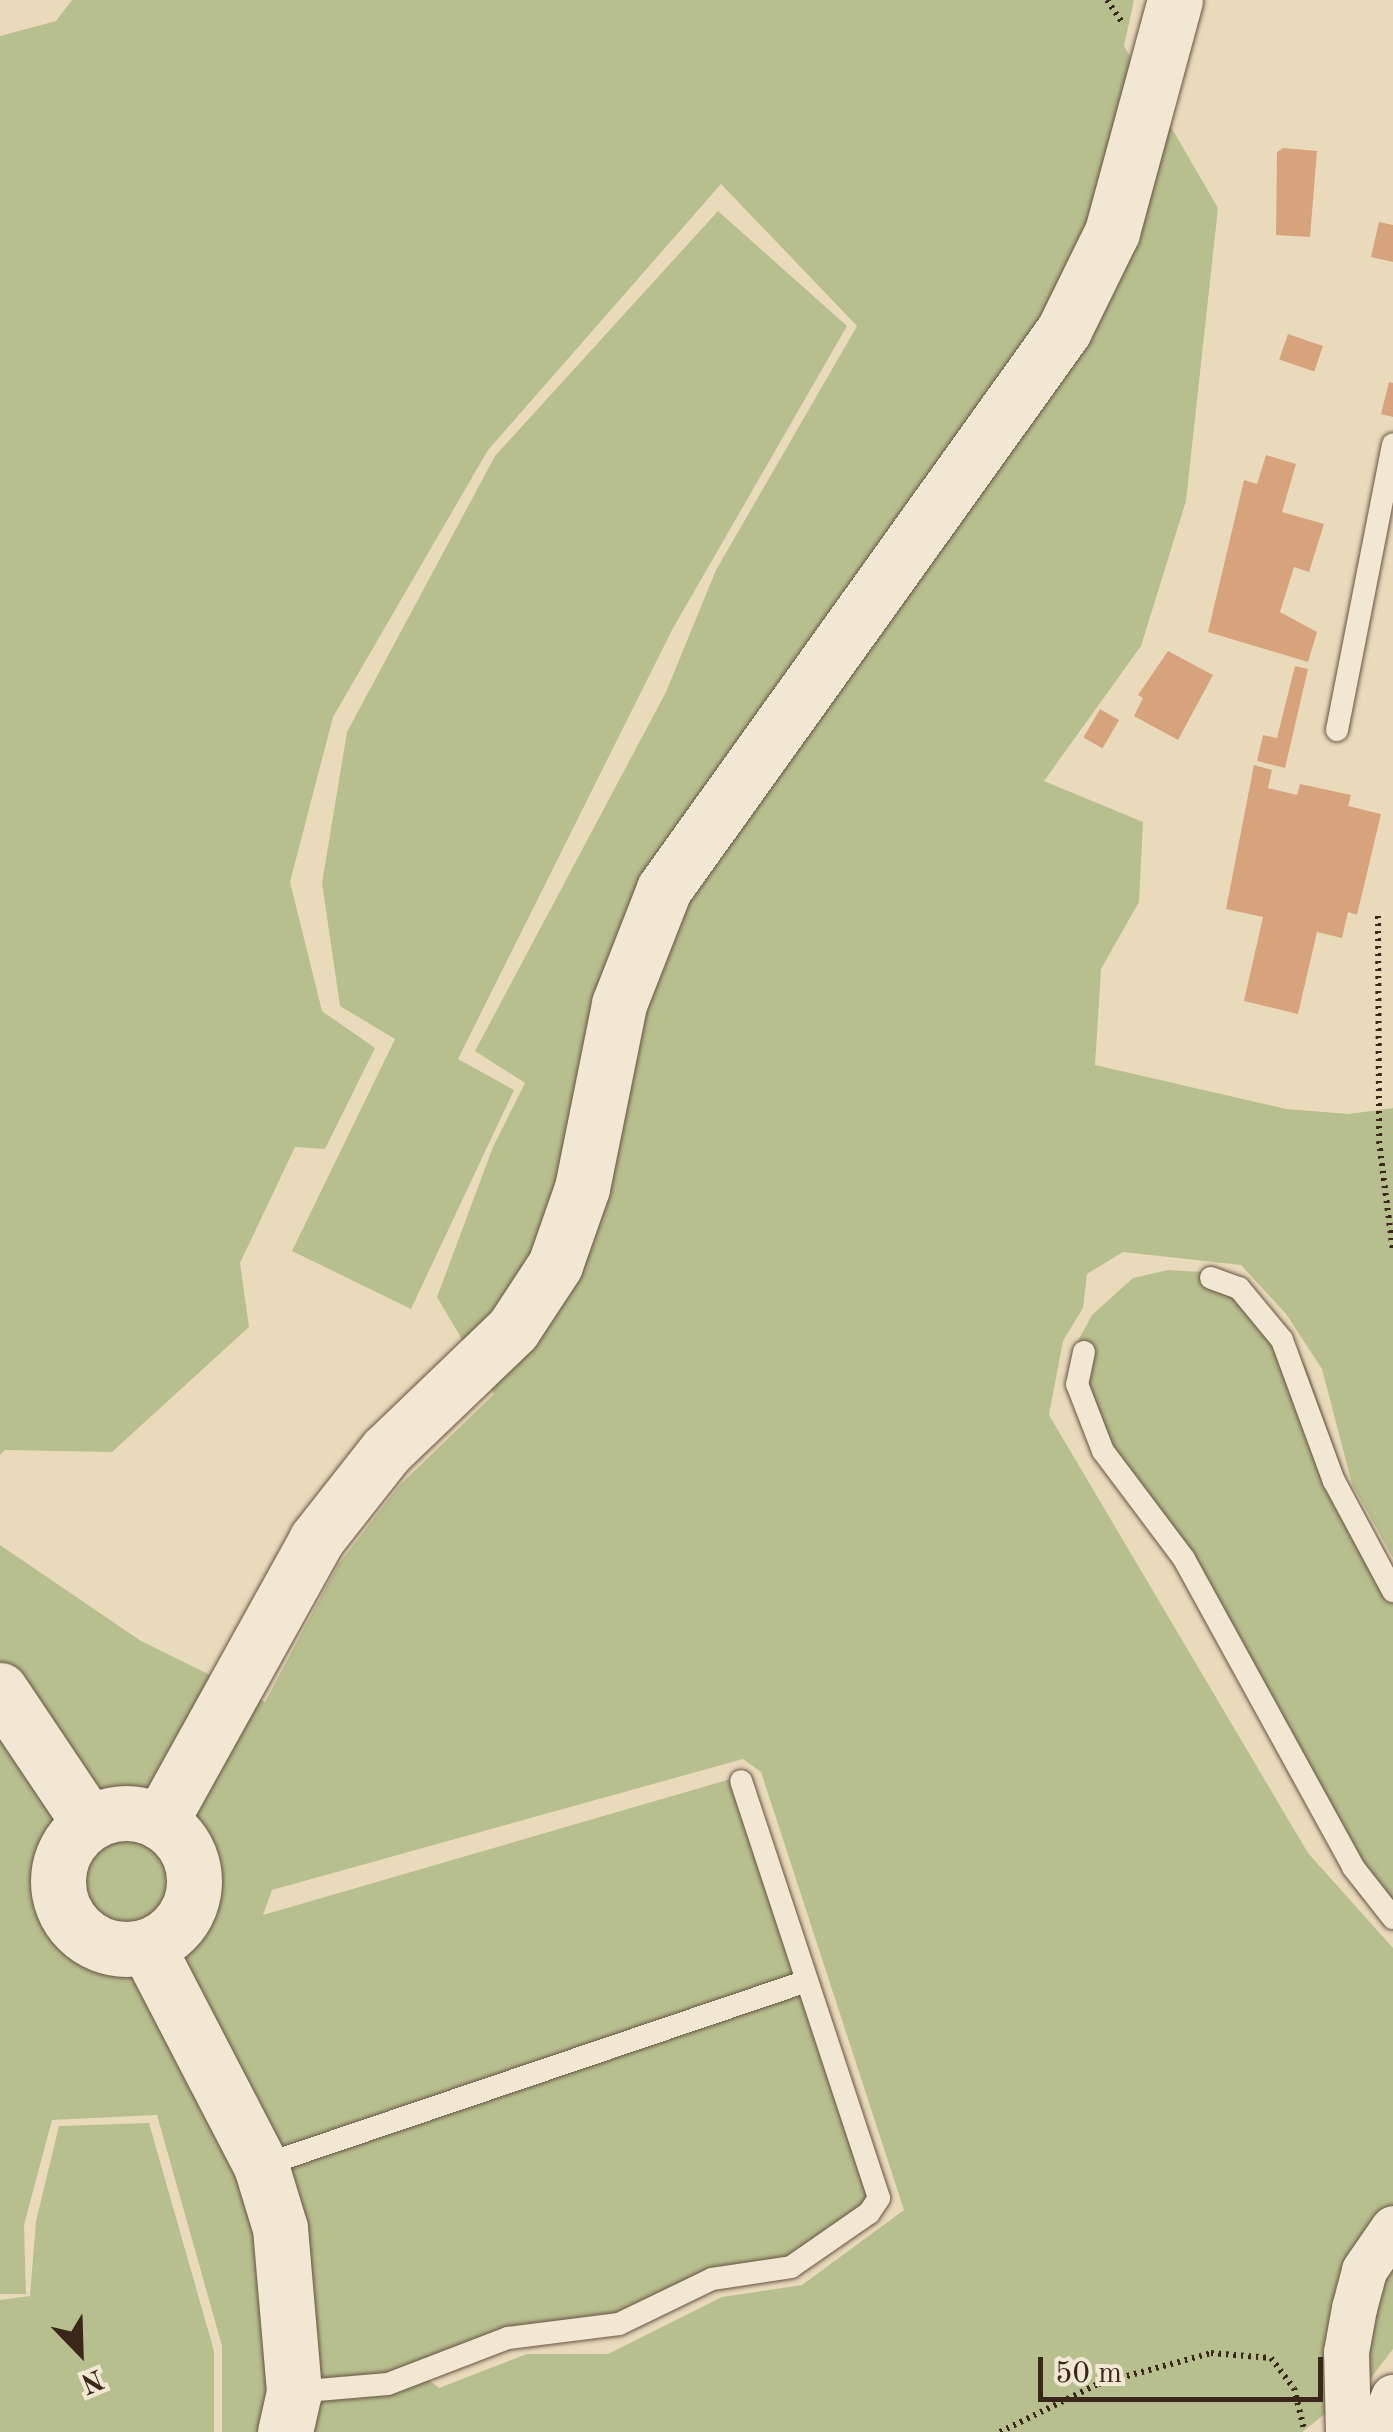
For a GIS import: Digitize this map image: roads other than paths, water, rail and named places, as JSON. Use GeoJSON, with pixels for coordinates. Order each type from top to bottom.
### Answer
{"type":"FeatureCollection","features":[{"type":"Feature","properties":{"kind":"street"},"geometry":{"type":"LineString","coordinates":[[160,1822],[316,1540],[386,1451],[513,1329],[555,1265],[582,1188],[619,1004],[664,889],[1064,330],[1112,232],[1175,0]]}},
{"type":"Feature","properties":{"kind":"street"},"geometry":{"type":"LineString","coordinates":[[0,1690],[89,1823]]}},
{"type":"Feature","properties":{"kind":"street"},"geometry":{"type":"LineString","coordinates":[[124,1813],[160,1822],[187,1850],[194,1888],[180,1924],[148,1946],[104,1946],[70,1920],[60,1900],[62,1857],[89,1823],[124,1813]]}},
{"type":"Feature","properties":{"kind":"street"},"geometry":{"type":"LineString","coordinates":[[148,1946],[261,2166],[280,2228],[289,2412]]}},
{"type":"Feature","properties":{"kind":"street"},"geometry":{"type":"LineString","coordinates":[[1348,2432],[1346,2352],[1354,2308],[1364,2270],[1393,2228]]}},
{"type":"Feature","properties":{"kind":"street"},"geometry":{"type":"LineString","coordinates":[[1379,2432],[1393,2397]]}},
{"type":"Feature","properties":{"kind":"lane"},"geometry":{"type":"LineString","coordinates":[[1337,730],[1393,444]]}},
{"type":"Feature","properties":{"kind":"lane"},"geometry":{"type":"LineString","coordinates":[[1211,1278],[1239,1288],[1282,1340],[1334,1481],[1393,1591]]}},
{"type":"Feature","properties":{"kind":"lane"},"geometry":{"type":"LineString","coordinates":[[1084,1352],[1078,1384],[1103,1451],[1184,1559],[1352,1867],[1393,1918]]}},
{"type":"Feature","properties":{"kind":"lane"},"geometry":{"type":"LineString","coordinates":[[289,2412],[388,2384],[483,2344],[619,2324],[712,2278],[791,2267],[869,2213],[879,2198],[741,1781]]}},
{"type":"Feature","properties":{"kind":"lane"},"geometry":{"type":"LineString","coordinates":[[261,2166],[807,1982]]}}]}
